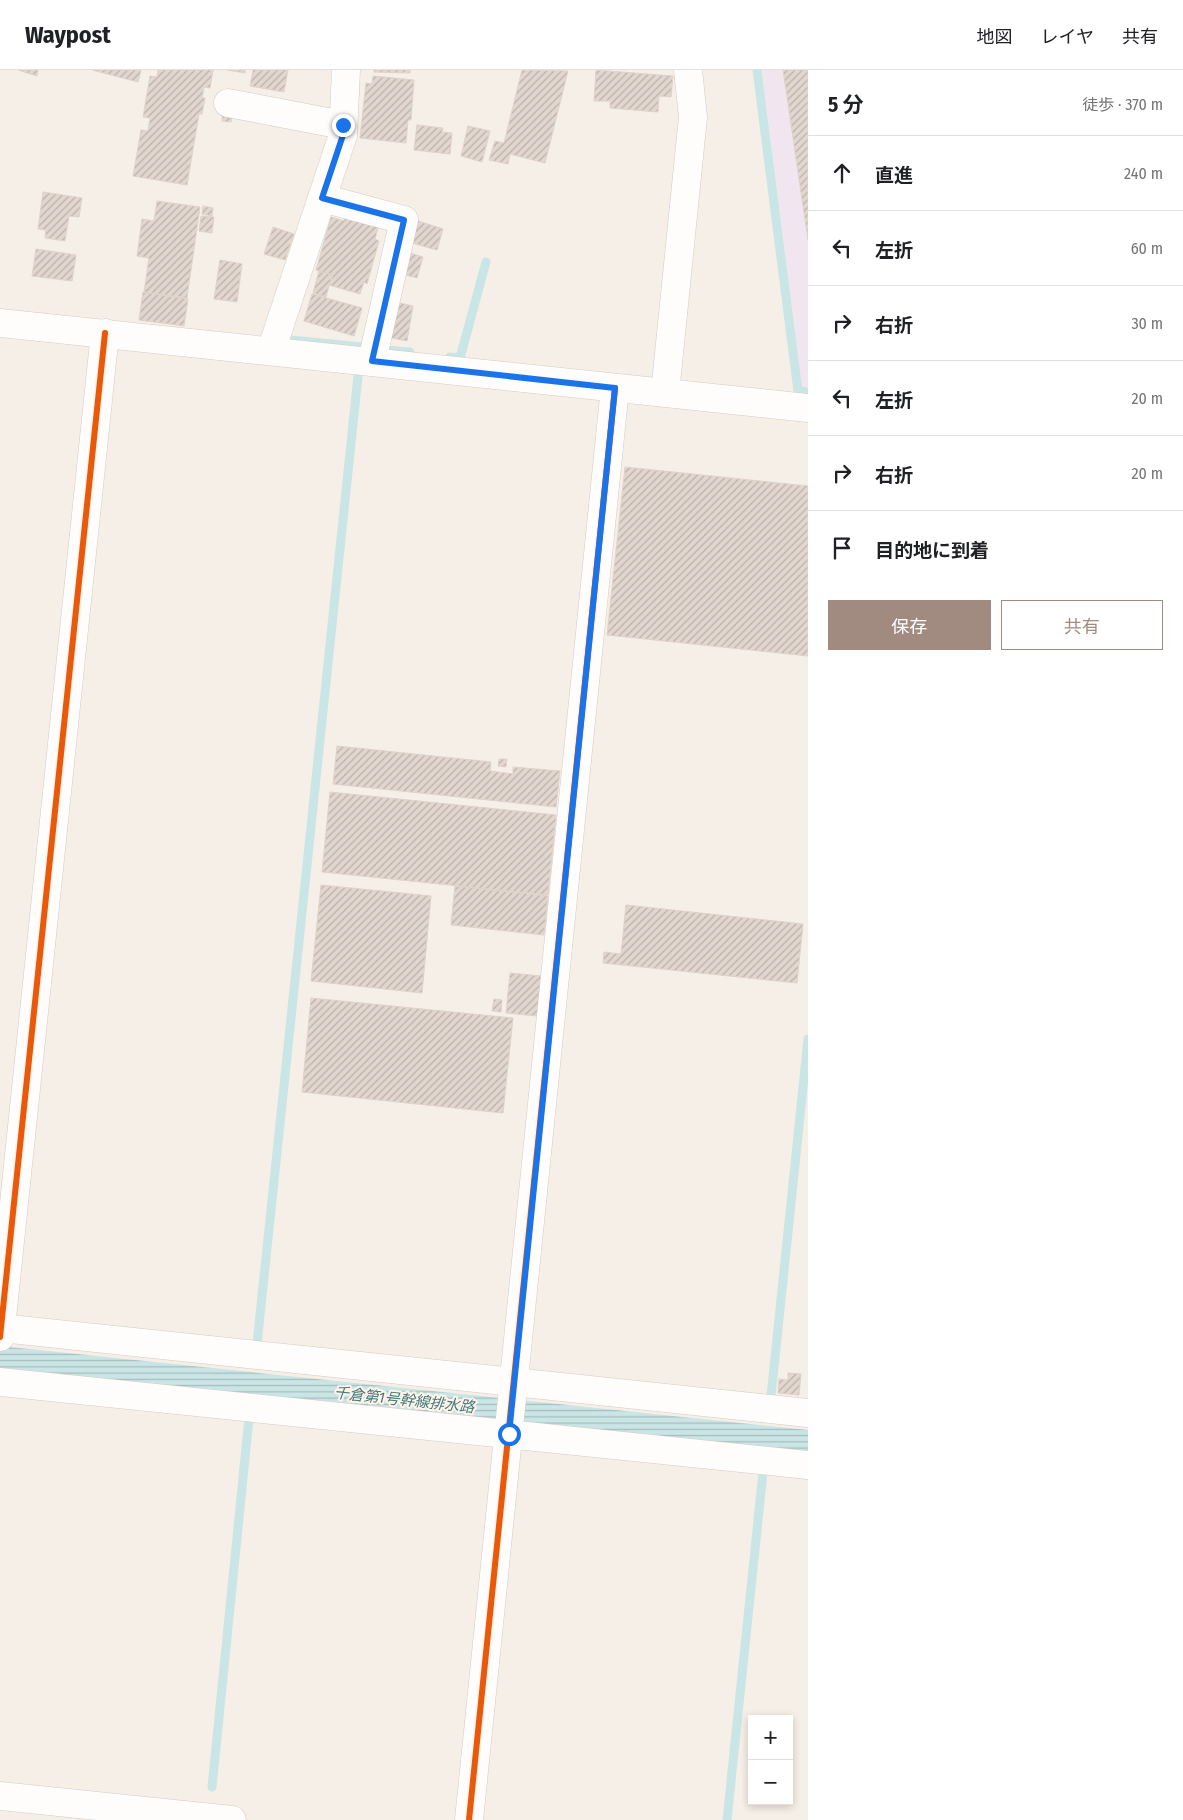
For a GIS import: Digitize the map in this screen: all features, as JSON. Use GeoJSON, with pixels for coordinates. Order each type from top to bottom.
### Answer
{"type":"FeatureCollection","features":[{"type":"Feature","properties":{"kind":"street"},"geometry":{"type":"LineString","coordinates":[[271,351],[343,135],[346,70]]}},
{"type":"Feature","properties":{"kind":"street"},"geometry":{"type":"LineString","coordinates":[[665,393],[694,117],[688,70]]}},
{"type":"Feature","properties":{"kind":"street"},"geometry":{"type":"LineString","coordinates":[[228,103],[343,125]]}},
{"type":"Feature","properties":{"kind":"street"},"geometry":{"type":"LineString","coordinates":[[322,198],[404,220],[372,361]]}},
{"type":"Feature","properties":{"kind":"street"},"geometry":{"type":"LineString","coordinates":[[0,322],[808,408]]}},
{"type":"Feature","properties":{"kind":"street"},"geometry":{"type":"LineString","coordinates":[[105,333],[0,1332],[514,1386],[808,1413]]}},
{"type":"Feature","properties":{"kind":"street"},"geometry":{"type":"LineString","coordinates":[[469,1820],[615,388]]}},
{"type":"Feature","properties":{"kind":"street"},"geometry":{"type":"LineString","coordinates":[[0,1382],[509,1431],[808,1465]]}},
{"type":"Feature","properties":{"kind":"street"},"geometry":{"type":"LineString","coordinates":[[0,1796],[232,1820]]}},
{"type":"Feature","properties":{"kind":"shaded area"},"geometry":{"type":"Polygon","coordinates":[[[762,70],[808,70],[808,389],[802,388],[762,70]]]}},
{"type":"Feature","properties":{"kind":"water","name":"千倉第1号幹線排水路"},"geometry":{"type":"Polygon","coordinates":[[[0,1346],[808,1430],[808,1454],[0,1370],[0,1346]]]}},
{"type":"Feature","properties":{"kind":"building"},"geometry":{"type":"Polygon","coordinates":[[[18,70],[38,70],[37,76],[18,70]]]}},
{"type":"Feature","properties":{"kind":"building"},"geometry":{"type":"Polygon","coordinates":[[[92,70],[141,70],[138,82],[92,70]]]}},
{"type":"Feature","properties":{"kind":"building"},"geometry":{"type":"Polygon","coordinates":[[[158,70],[213,70],[210,88],[204,87],[202,98],[205,98],[202,114],[199,114],[187,185],[133,176],[141,130],[148,131],[150,118],[143,117],[150,76],[157,77],[158,70]]]}},
{"type":"Feature","properties":{"kind":"building"},"geometry":{"type":"Polygon","coordinates":[[[227,70],[245,70],[245,73],[227,70]]]}},
{"type":"Feature","properties":{"kind":"building"},"geometry":{"type":"Polygon","coordinates":[[[253,70],[288,70],[284,92],[250,86],[253,70]]]}},
{"type":"Feature","properties":{"kind":"building"},"geometry":{"type":"Polygon","coordinates":[[[374,70],[410,70],[410,73],[374,72],[374,70]]]}},
{"type":"Feature","properties":{"kind":"building"},"geometry":{"type":"Polygon","coordinates":[[[522,70],[568,71],[545,163],[510,154],[508,164],[489,160],[495,141],[504,143],[522,70]]]}},
{"type":"Feature","properties":{"kind":"building"},"geometry":{"type":"Polygon","coordinates":[[[596,70],[673,76],[671,97],[659,96],[658,112],[610,108],[610,101],[594,101],[596,70]]]}},
{"type":"Feature","properties":{"kind":"building"},"geometry":{"type":"Polygon","coordinates":[[[783,70],[808,70],[808,240],[783,70]]]}},
{"type":"Feature","properties":{"kind":"building"},"geometry":{"type":"Polygon","coordinates":[[[373,76],[414,80],[411,120],[408,120],[406,143],[360,138],[366,83],[372,84],[373,76]]]}},
{"type":"Feature","properties":{"kind":"building"},"geometry":{"type":"Polygon","coordinates":[[[223,109],[233,111],[231,122],[222,121],[223,109]]]}},
{"type":"Feature","properties":{"kind":"building"},"geometry":{"type":"Polygon","coordinates":[[[417,125],[443,128],[442,132],[452,133],[450,154],[414,150],[417,125]]]}},
{"type":"Feature","properties":{"kind":"building"},"geometry":{"type":"Polygon","coordinates":[[[468,126],[490,131],[482,162],[461,156],[468,126]]]}},
{"type":"Feature","properties":{"kind":"building"},"geometry":{"type":"Polygon","coordinates":[[[43,192],[82,198],[79,217],[69,216],[65,241],[45,238],[46,230],[38,229],[43,192]]]}},
{"type":"Feature","properties":{"kind":"building"},"geometry":{"type":"Polygon","coordinates":[[[157,201],[200,207],[187,298],[144,292],[149,258],[137,256],[142,219],[154,221],[157,201]]]}},
{"type":"Feature","properties":{"kind":"building"},"geometry":{"type":"Polygon","coordinates":[[[203,206],[213,208],[212,216],[202,214],[203,206]]]}},
{"type":"Feature","properties":{"kind":"building"},"geometry":{"type":"Polygon","coordinates":[[[201,216],[214,217],[212,233],[199,231],[201,216]]]}},
{"type":"Feature","properties":{"kind":"building"},"geometry":{"type":"Polygon","coordinates":[[[331,217],[344,221],[345,218],[379,224],[375,239],[379,241],[367,284],[364,282],[360,294],[329,285],[333,275],[316,270],[331,217]]]}},
{"type":"Feature","properties":{"kind":"building"},"geometry":{"type":"Polygon","coordinates":[[[412,219],[443,229],[437,250],[405,241],[412,219]]]}},
{"type":"Feature","properties":{"kind":"building"},"geometry":{"type":"Polygon","coordinates":[[[273,227],[294,234],[285,260],[264,254],[273,227]]]}},
{"type":"Feature","properties":{"kind":"building"},"geometry":{"type":"Polygon","coordinates":[[[36,249],[76,255],[72,281],[32,276],[36,249]]]}},
{"type":"Feature","properties":{"kind":"building"},"geometry":{"type":"Polygon","coordinates":[[[404,251],[423,257],[417,278],[398,273],[404,251]]]}},
{"type":"Feature","properties":{"kind":"building"},"geometry":{"type":"Polygon","coordinates":[[[220,260],[242,264],[237,302],[214,299],[220,260]]]}},
{"type":"Feature","properties":{"kind":"building"},"geometry":{"type":"Polygon","coordinates":[[[319,271],[332,275],[326,297],[313,293],[319,271]]]}},
{"type":"Feature","properties":{"kind":"building"},"geometry":{"type":"Polygon","coordinates":[[[143,292],[188,299],[184,326],[139,320],[143,292]]]}},
{"type":"Feature","properties":{"kind":"building"},"geometry":{"type":"Polygon","coordinates":[[[312,294],[362,308],[354,336],[304,321],[312,294]]]}},
{"type":"Feature","properties":{"kind":"building"},"geometry":{"type":"Polygon","coordinates":[[[395,302],[413,306],[407,341],[387,337],[395,302]]]}},
{"type":"Feature","properties":{"kind":"building"},"geometry":{"type":"Polygon","coordinates":[[[625,467],[808,486],[808,656],[607,635],[625,467]]]}},
{"type":"Feature","properties":{"kind":"building"},"geometry":{"type":"Polygon","coordinates":[[[337,746],[491,762],[490,771],[513,774],[513,767],[560,771],[556,807],[333,784],[337,746]]]}},
{"type":"Feature","properties":{"kind":"building"},"geometry":{"type":"Polygon","coordinates":[[[499,759],[507,759],[506,767],[498,766],[499,759]]]}},
{"type":"Feature","properties":{"kind":"building"},"geometry":{"type":"Polygon","coordinates":[[[330,792],[556,815],[548,895],[322,872],[330,792]]]}},
{"type":"Feature","properties":{"kind":"building"},"geometry":{"type":"Polygon","coordinates":[[[321,885],[431,896],[422,993],[311,981],[321,885]]]}},
{"type":"Feature","properties":{"kind":"building"},"geometry":{"type":"Polygon","coordinates":[[[455,886],[548,896],[544,935],[451,925],[455,886]]]}},
{"type":"Feature","properties":{"kind":"building"},"geometry":{"type":"Polygon","coordinates":[[[626,905],[803,924],[797,983],[603,963],[604,952],[621,954],[626,905]]]}},
{"type":"Feature","properties":{"kind":"building"},"geometry":{"type":"Polygon","coordinates":[[[510,973],[541,976],[537,1016],[506,1013],[510,973]]]}},
{"type":"Feature","properties":{"kind":"building"},"geometry":{"type":"Polygon","coordinates":[[[311,998],[513,1018],[503,1113],[302,1092],[311,998]]]}},
{"type":"Feature","properties":{"kind":"building"},"geometry":{"type":"Polygon","coordinates":[[[494,999],[502,1000],[501,1012],[492,1011],[494,999]]]}},
{"type":"Feature","properties":{"kind":"building"},"geometry":{"type":"Polygon","coordinates":[[[788,1373],[801,1374],[799,1395],[778,1393],[779,1379],[788,1380],[788,1373]]]}},
{"type":"Feature","properties":{"kind":"waterway"},"geometry":{"type":"LineString","coordinates":[[757,70],[798,391],[808,392]]}},
{"type":"Feature","properties":{"kind":"waterway"},"geometry":{"type":"LineString","coordinates":[[450,357],[460,358],[486,262]]}},
{"type":"Feature","properties":{"kind":"waterway"},"geometry":{"type":"LineString","coordinates":[[291,340],[372,348]]}},
{"type":"Feature","properties":{"kind":"waterway"},"geometry":{"type":"LineString","coordinates":[[385,350],[410,352]]}},
{"type":"Feature","properties":{"kind":"waterway"},"geometry":{"type":"LineString","coordinates":[[257,1344],[358,376]]}},
{"type":"Feature","properties":{"kind":"waterway"},"geometry":{"type":"LineString","coordinates":[[771,1396],[808,1039]]}},
{"type":"Feature","properties":{"kind":"waterway"},"geometry":{"type":"LineString","coordinates":[[212,1787],[249,1418]]}},
{"type":"Feature","properties":{"kind":"waterway"},"geometry":{"type":"LineString","coordinates":[[727,1820],[763,1472]]}},
{"type":"Feature","properties":{"kind":"cycle path"},"geometry":{"type":"LineString","coordinates":[[0,1337],[105,333]]}},
{"type":"Feature","properties":{"kind":"cycle path"},"geometry":{"type":"LineString","coordinates":[[469,1820],[615,388]]}},
{"type":"Feature","properties":{"kind":"route"},"geometry":{"type":"LineString","coordinates":[[343,125],[343,135],[322,198],[404,220],[372,361],[615,388],[509,1434]]}}]}
